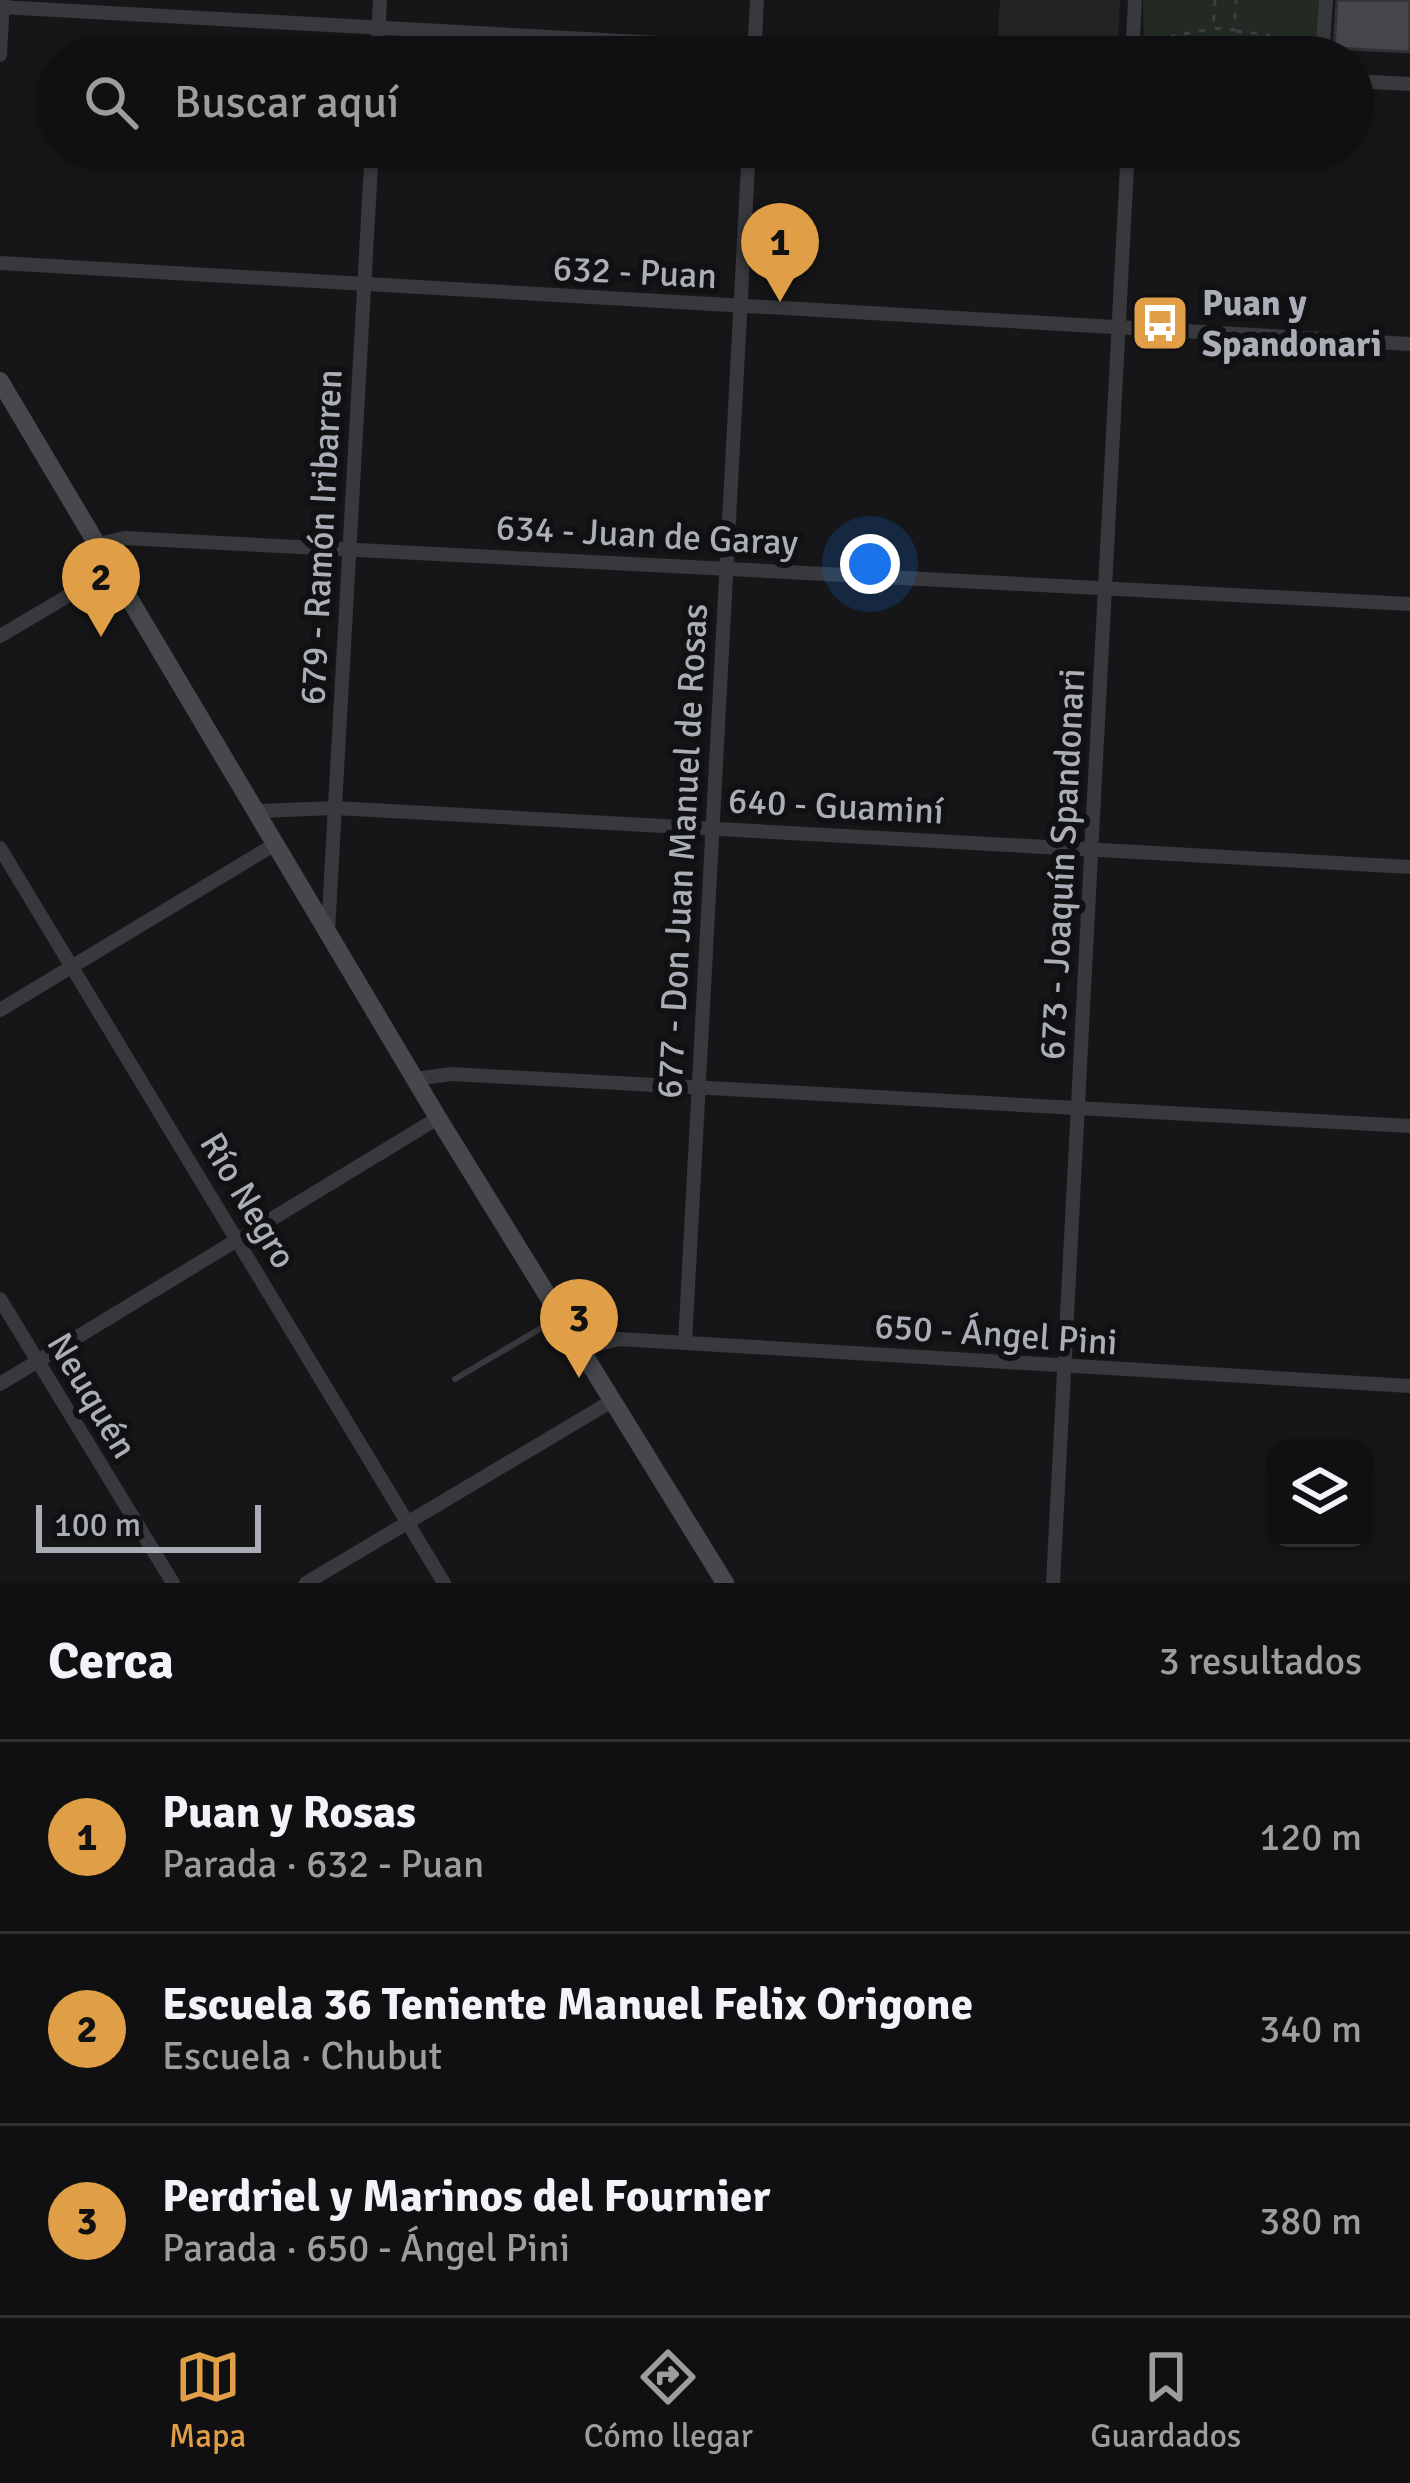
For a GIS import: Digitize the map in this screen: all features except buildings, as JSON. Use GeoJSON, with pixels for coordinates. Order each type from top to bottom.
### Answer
{"type":"FeatureCollection","features":[{"type":"Feature","properties":{"kind":"main road"},"geometry":{"type":"LineString","coordinates":[[0,381],[438,1118],[725,1583]]}},
{"type":"Feature","properties":{"kind":"street"},"geometry":{"type":"LineString","coordinates":[[377,36],[380,0]]}},
{"type":"Feature","properties":{"kind":"street"},"geometry":{"type":"LineString","coordinates":[[755,36],[757,0]]}},
{"type":"Feature","properties":{"kind":"street"},"geometry":{"type":"LineString","coordinates":[[1133,36],[1135,0]]}},
{"type":"Feature","properties":{"kind":"street"},"geometry":{"type":"LineString","coordinates":[[1323,36],[1326,0]]}},
{"type":"Feature","properties":{"kind":"street"},"geometry":{"type":"LineString","coordinates":[[0,55],[2,5],[531,36]]}},
{"type":"Feature","properties":{"kind":"street"},"geometry":{"type":"LineString","coordinates":[[1374,82],[1410,84]]}},
{"type":"Feature","properties":{"kind":"street","name":"679 - Ramón Iribarren"},"geometry":{"type":"LineString","coordinates":[[328,931],[371,168]]}},
{"type":"Feature","properties":{"kind":"street","name":"677 - Don Juan Manuel de Rosas"},"geometry":{"type":"LineString","coordinates":[[685,1343],[748,168]]}},
{"type":"Feature","properties":{"kind":"street","name":"673 - Joaquín Spandonari"},"geometry":{"type":"LineString","coordinates":[[1053,1583],[1127,168]]}},
{"type":"Feature","properties":{"kind":"street","name":"632 - Puan"},"geometry":{"type":"LineString","coordinates":[[0,263],[1410,344]]}},
{"type":"Feature","properties":{"kind":"street","name":"634 - Juan de Garay"},"geometry":{"type":"LineString","coordinates":[[98,544],[124,538],[350,548],[1410,604]]}},
{"type":"Feature","properties":{"kind":"street"},"geometry":{"type":"LineString","coordinates":[[0,636],[112,570]]}},
{"type":"Feature","properties":{"kind":"street","name":"640 - Guaminí"},"geometry":{"type":"LineString","coordinates":[[259,811],[335,808],[1410,868]]}},
{"type":"Feature","properties":{"kind":"street"},"geometry":{"type":"LineString","coordinates":[[0,1010],[277,843]]}},
{"type":"Feature","properties":{"kind":"street","name":"Río Negro"},"geometry":{"type":"LineString","coordinates":[[0,848],[444,1583]]}},
{"type":"Feature","properties":{"kind":"street"},"geometry":{"type":"LineString","coordinates":[[415,1079],[452,1074],[1410,1126]]}},
{"type":"Feature","properties":{"kind":"street"},"geometry":{"type":"LineString","coordinates":[[0,1384],[438,1118]]}},
{"type":"Feature","properties":{"kind":"street","name":"Neuquén"},"geometry":{"type":"LineString","coordinates":[[0,1299],[173,1583]]}},
{"type":"Feature","properties":{"kind":"street","name":"650 - Ángel Pini"},"geometry":{"type":"LineString","coordinates":[[579,1349],[619,1340],[1410,1386]]}},
{"type":"Feature","properties":{"kind":"street"},"geometry":{"type":"LineString","coordinates":[[306,1583],[612,1401]]}},
{"type":"Feature","properties":{"kind":"lane"},"geometry":{"type":"LineString","coordinates":[[454,1379],[560,1317]]}},
{"type":"Feature","properties":{"kind":"path"},"geometry":{"type":"LineString","coordinates":[[1214,28],[1215,0]]}},
{"type":"Feature","properties":{"kind":"path"},"geometry":{"type":"LineString","coordinates":[[1234,30],[1236,0]]}},
{"type":"Feature","properties":{"kind":"path"},"geometry":{"type":"LineString","coordinates":[[1172,36],[1214,28],[1269,36]]}},
{"type":"Feature","properties":{"kind":"path"},"geometry":{"type":"LineString","coordinates":[[1222,29],[1222,36]]}},
{"type":"Feature","properties":{"kind":"shaded area"},"geometry":{"type":"Polygon","coordinates":[[[1000,0],[1120,0],[1118,36],[998,36],[1000,0]]]}},
{"type":"Feature","properties":{"kind":"shaded area"},"geometry":{"type":"Polygon","coordinates":[[[1143,0],[1319,0],[1317,36],[1144,36],[1143,0]]]}},
{"type":"Feature","properties":{"kind":"place","name":"Puan y Rosas"},"geometry":{"type":"Point","coordinates":[780,302]}},
{"type":"Feature","properties":{"kind":"place","name":"Puan y Spandonari"},"geometry":{"type":"Point","coordinates":[1160,323]}},
{"type":"Feature","properties":{"kind":"place","name":"Escuela 36 Teniente Manuel Felix Origone"},"geometry":{"type":"Point","coordinates":[101,637]}},
{"type":"Feature","properties":{"kind":"place","name":"Perdriel y Marinos del Fournier"},"geometry":{"type":"Point","coordinates":[579,1378]}}]}
